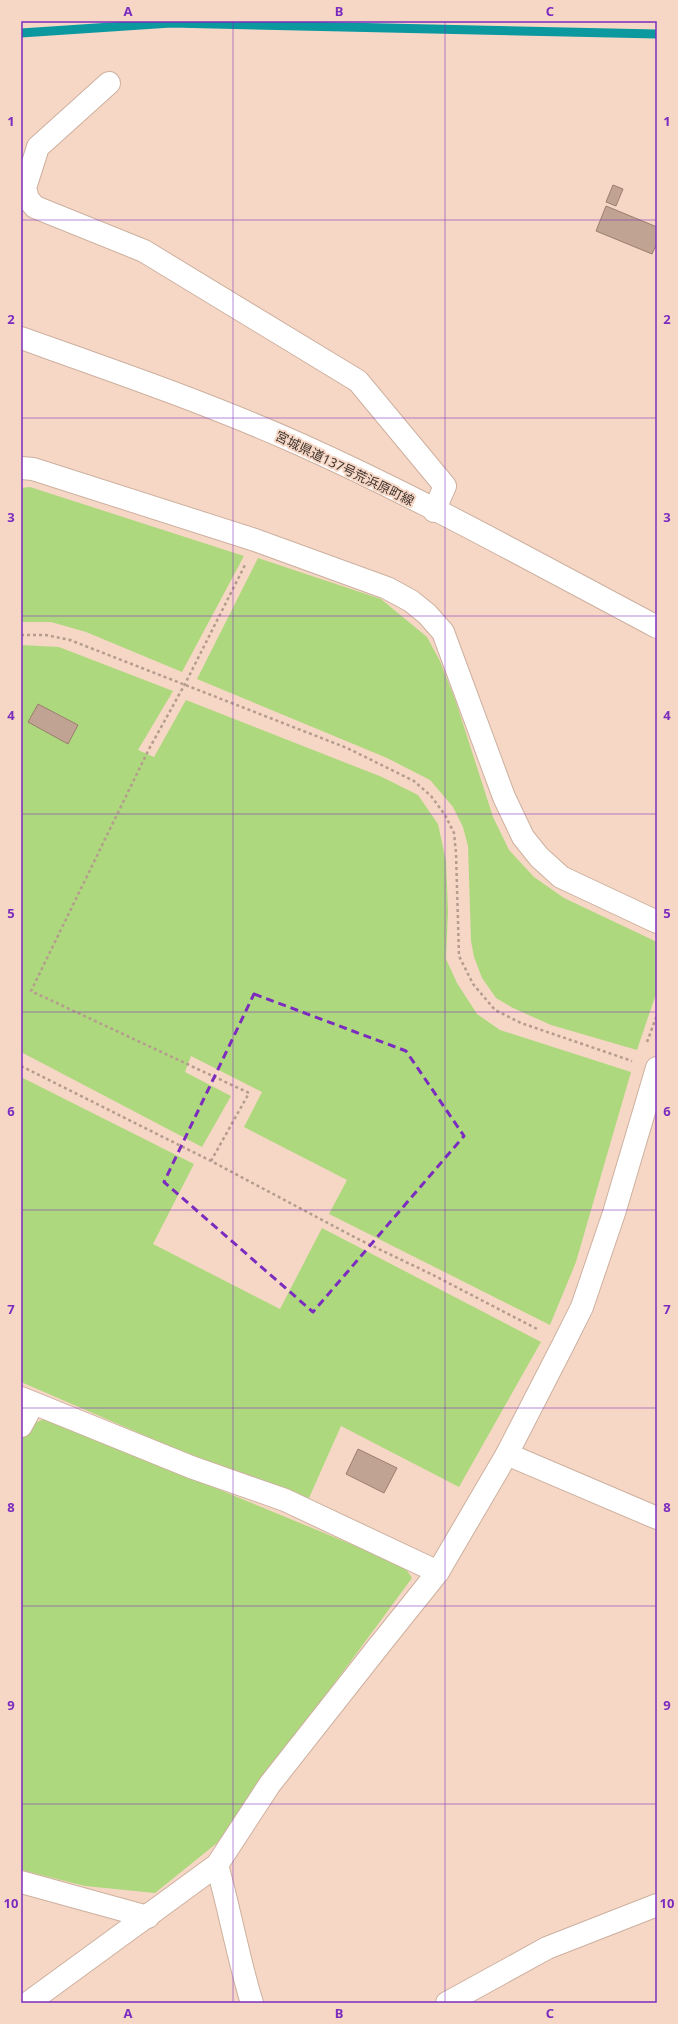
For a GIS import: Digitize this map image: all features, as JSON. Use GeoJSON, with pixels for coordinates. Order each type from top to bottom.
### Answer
{"type":"FeatureCollection","features":[{"type":"Feature","properties":{"kind":"street"},"geometry":{"type":"LineString","coordinates":[[109,83],[38,147],[25,188],[28,199],[35,207],[144,251],[358,381],[444,486],[434,511]]}},
{"type":"Feature","properties":{"kind":"street","name":"宮城県道137号荒浜原町線"},"geometry":{"type":"LineString","coordinates":[[21,338],[115,372],[270,432],[304,447],[434,511],[657,627]]}},
{"type":"Feature","properties":{"kind":"street"},"geometry":{"type":"LineString","coordinates":[[21,468],[33,469],[255,540],[386,588],[411,601],[427,614],[443,632],[504,797],[522,837],[539,858],[561,877],[657,922]]}},
{"type":"Feature","properties":{"kind":"street"},"geometry":{"type":"LineString","coordinates":[[28,2003],[218,1865],[270,1784],[438,1572],[507,1454],[582,1307],[614,1212],[657,1068]]}},
{"type":"Feature","properties":{"kind":"street"},"geometry":{"type":"LineString","coordinates":[[21,1426],[27,1401],[191,1467],[285,1500],[438,1572]]}},
{"type":"Feature","properties":{"kind":"street"},"geometry":{"type":"LineString","coordinates":[[507,1454],[657,1518]]}},
{"type":"Feature","properties":{"kind":"street"},"geometry":{"type":"LineString","coordinates":[[218,1865],[231,1912],[240,1966],[252,2003]]}},
{"type":"Feature","properties":{"kind":"street"},"geometry":{"type":"LineString","coordinates":[[21,1882],[148,1917]]}},
{"type":"Feature","properties":{"kind":"street"},"geometry":{"type":"LineString","coordinates":[[447,2003],[547,1948],[657,1905]]}},
{"type":"Feature","properties":{"kind":"path"},"geometry":{"type":"LineString","coordinates":[[211,1161],[249,1093],[31,990],[149,749],[185,684],[247,561]]}},
{"type":"Feature","properties":{"kind":"path"},"geometry":{"type":"LineString","coordinates":[[21,635],[46,635],[70,640],[347,748],[414,781],[432,796],[445,814],[454,833],[459,956],[473,984],[495,1010],[521,1023],[635,1062]]}},
{"type":"Feature","properties":{"kind":"path"},"geometry":{"type":"LineString","coordinates":[[647,1043],[657,1015]]}},
{"type":"Feature","properties":{"kind":"path"},"geometry":{"type":"LineString","coordinates":[[21,1066],[211,1161],[358,1239],[541,1332]]}},
{"type":"Feature","properties":{"kind":"highlighted area"},"geometry":{"type":"Polygon","coordinates":[[[254,994],[406,1051],[464,1136],[313,1312],[164,1182],[254,994]]]}},
{"type":"Feature","properties":{"kind":"green space"},"geometry":{"type":"Polygon","coordinates":[[[30,487],[244,556],[182,672],[86,632],[51,622],[21,622],[21,488],[30,487]]]}},
{"type":"Feature","properties":{"kind":"green space"},"geometry":{"type":"Polygon","coordinates":[[[258,558],[381,599],[427,637],[440,661],[456,702],[493,817],[509,850],[534,877],[564,898],[657,942],[657,991],[637,1050],[551,1025],[513,1008],[496,998],[482,978],[474,957],[471,941],[468,846],[463,827],[453,807],[430,780],[387,758],[197,679],[258,558]]]}},
{"type":"Feature","properties":{"kind":"green space"},"geometry":{"type":"Polygon","coordinates":[[[21,645],[59,647],[173,691],[138,750],[154,757],[186,700],[382,777],[418,795],[438,824],[446,861],[448,912],[446,959],[457,983],[477,1014],[500,1030],[631,1072],[576,1262],[550,1325],[329,1214],[347,1180],[244,1127],[262,1092],[191,1056],[185,1072],[231,1096],[202,1147],[21,1052],[21,645]],[[38,704],[29,722],[78,725],[38,704]]]}},
{"type":"Feature","properties":{"kind":"green space"},"geometry":{"type":"Polygon","coordinates":[[[21,1077],[194,1164],[153,1244],[280,1309],[322,1228],[541,1342],[459,1487],[341,1426],[309,1498],[215,1466],[21,1382],[21,1077]]]}},
{"type":"Feature","properties":{"kind":"green space"},"geometry":{"type":"Polygon","coordinates":[[[46,1418],[404,1566],[412,1578],[217,1843],[155,1893],[85,1886],[21,1870],[21,1440],[28,1426],[46,1418]]]}},
{"type":"Feature","properties":{"kind":"building"},"geometry":{"type":"Polygon","coordinates":[[[613,185],[623,189],[616,206],[606,202],[613,185]]]}},
{"type":"Feature","properties":{"kind":"building"},"geometry":{"type":"Polygon","coordinates":[[[606,206],[657,227],[657,243],[652,254],[596,231],[606,206]]]}},
{"type":"Feature","properties":{"kind":"building"},"geometry":{"type":"Polygon","coordinates":[[[38,704],[78,725],[68,744],[28,722],[38,704]]]}},
{"type":"Feature","properties":{"kind":"building"},"geometry":{"type":"Polygon","coordinates":[[[358,1449],[397,1468],[384,1493],[346,1474],[358,1449]]]}},
{"type":"Feature","properties":{"kind":"waterway"},"geometry":{"type":"LineString","coordinates":[[21,33],[171,23],[657,34]]}}]}
